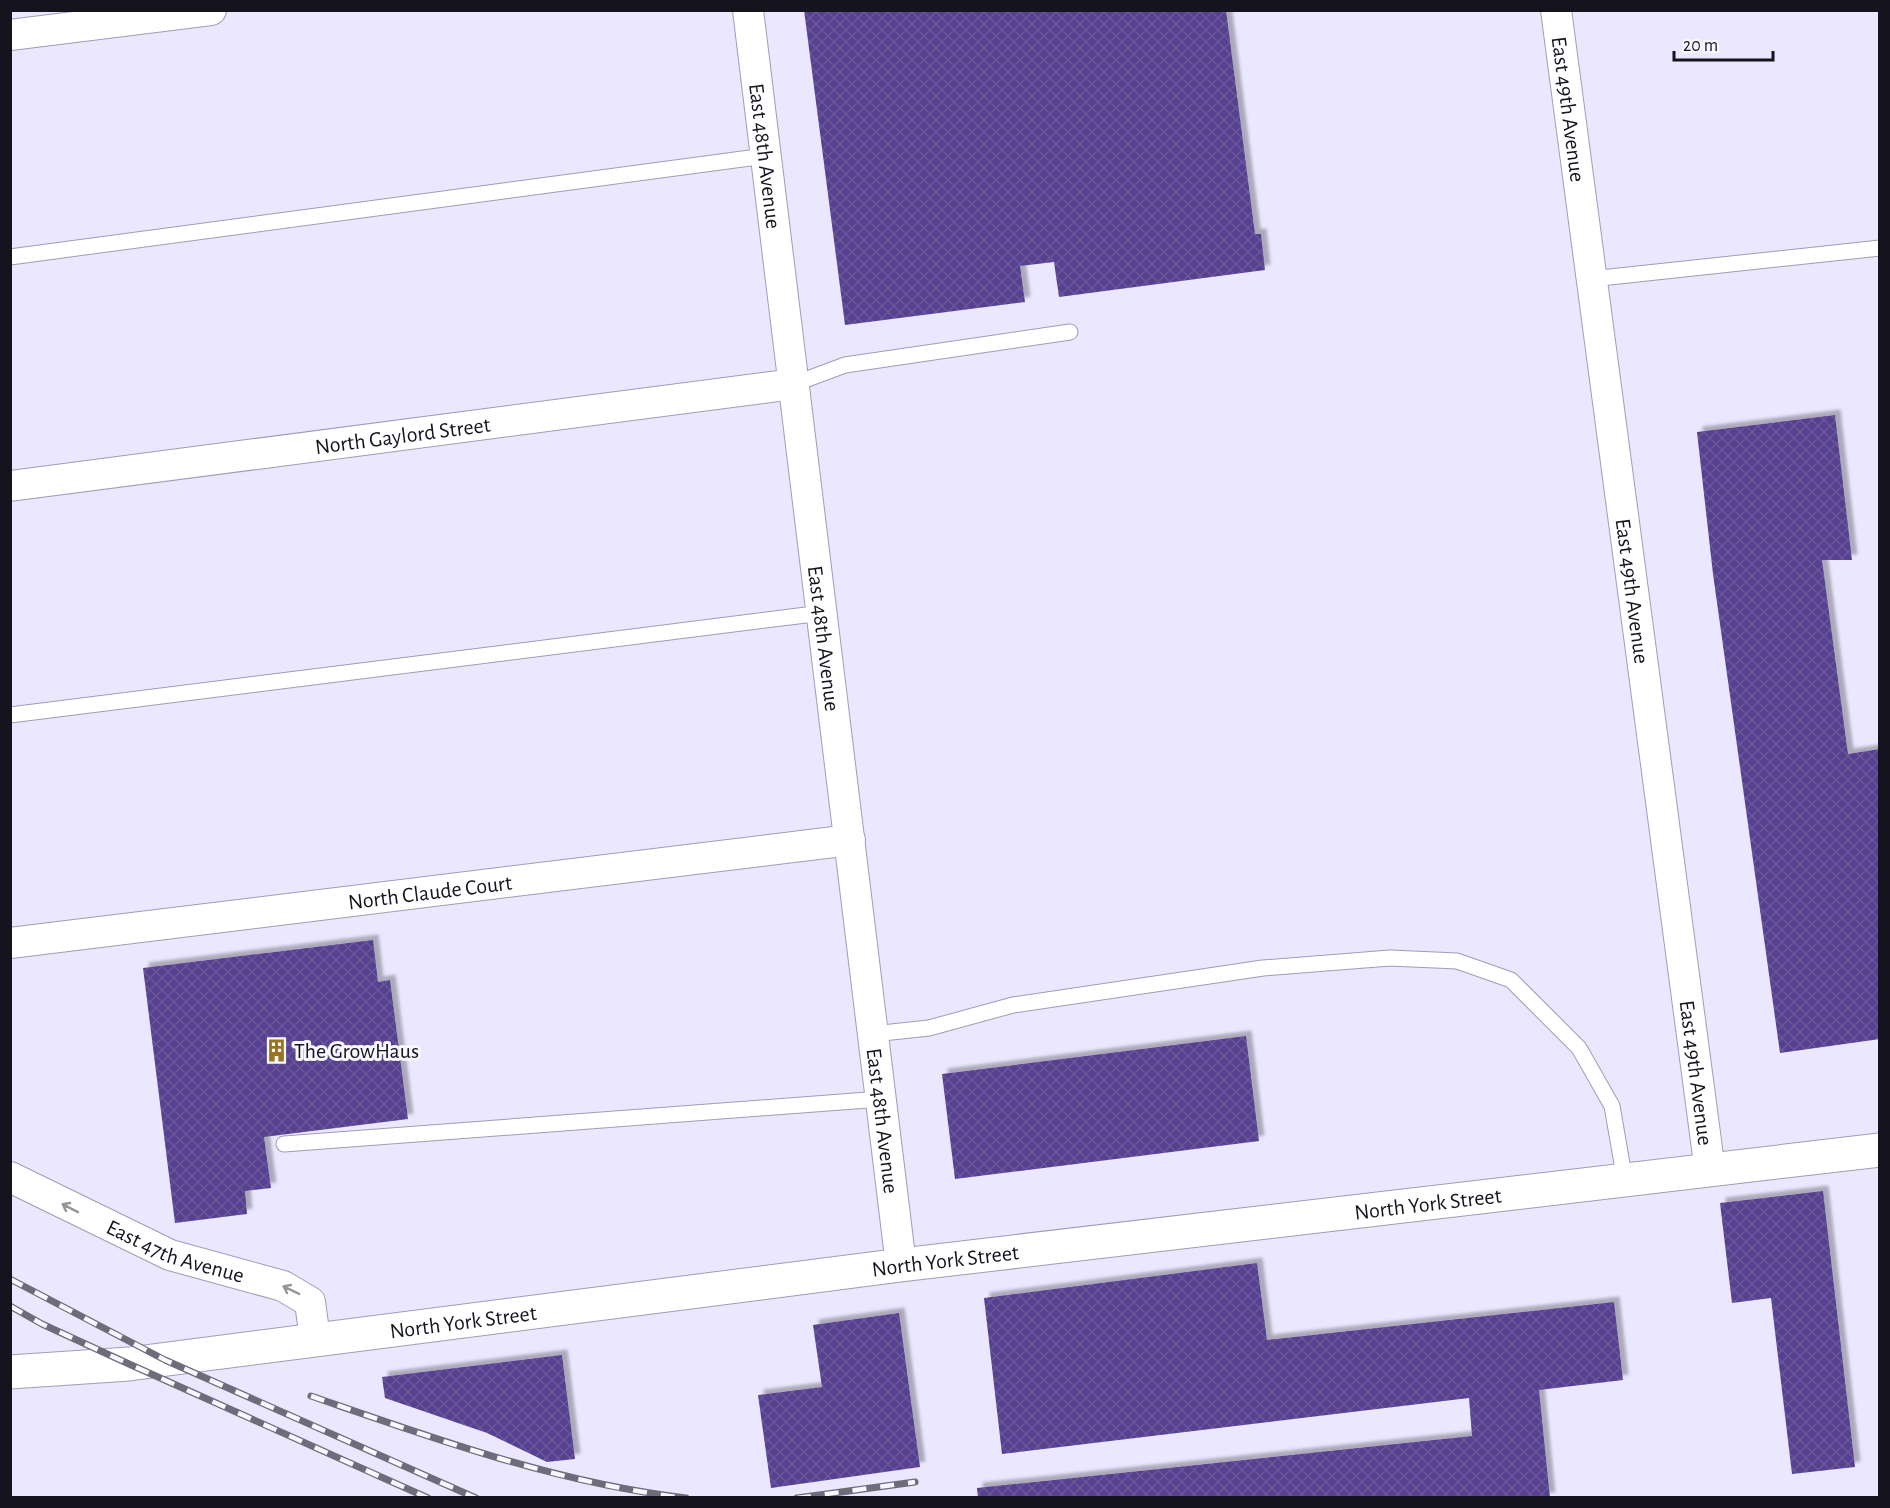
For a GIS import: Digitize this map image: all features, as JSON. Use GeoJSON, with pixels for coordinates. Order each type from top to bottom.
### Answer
{"type":"FeatureCollection","features":[{"type":"Feature","properties":{"kind":"street"},"geometry":{"type":"LineString","coordinates":[[10,35],[211,10]]}},
{"type":"Feature","properties":{"kind":"street","name":"East 48th Avenue"},"geometry":{"type":"LineString","coordinates":[[748,10],[901,1265]]}},
{"type":"Feature","properties":{"kind":"street","name":"East 49th Avenue"},"geometry":{"type":"LineString","coordinates":[[1556,10],[1710,1171]]}},
{"type":"Feature","properties":{"kind":"street","name":"North Gaylord Street"},"geometry":{"type":"LineString","coordinates":[[10,486],[794,384]]}},
{"type":"Feature","properties":{"kind":"street","name":"North Claude Court"},"geometry":{"type":"LineString","coordinates":[[10,943],[850,840]]}},
{"type":"Feature","properties":{"kind":"street","name":"North York Street"},"geometry":{"type":"LineString","coordinates":[[10,1372],[129,1364],[901,1265],[1880,1150]]}},
{"type":"Feature","properties":{"kind":"street","name":"East 47th Avenue"},"geometry":{"type":"LineString","coordinates":[[10,1177],[170,1255],[283,1286],[298,1293],[310,1302],[315,1339]]}},
{"type":"Feature","properties":{"kind":"lane"},"geometry":{"type":"LineString","coordinates":[[10,257],[765,156]]}},
{"type":"Feature","properties":{"kind":"lane"},"geometry":{"type":"LineString","coordinates":[[1592,279],[1880,248]]}},
{"type":"Feature","properties":{"kind":"lane"},"geometry":{"type":"LineString","coordinates":[[794,384],[845,365],[1070,332]]}},
{"type":"Feature","properties":{"kind":"lane"},"geometry":{"type":"LineString","coordinates":[[10,715],[822,613]]}},
{"type":"Feature","properties":{"kind":"lane"},"geometry":{"type":"LineString","coordinates":[[873,1034],[929,1028],[1013,1005],[1263,968],[1389,958],[1457,962],[1511,980],[1579,1048],[1612,1106],[1625,1181]]}},
{"type":"Feature","properties":{"kind":"lane"},"geometry":{"type":"LineString","coordinates":[[284,1144],[881,1099]]}},
{"type":"Feature","properties":{"kind":"building"},"geometry":{"type":"Polygon","coordinates":[[[804,10],[1226,10],[1255,234],[1261,234],[1265,270],[1059,297],[1054,262],[1020,266],[1025,302],[845,325],[804,10]]]}},
{"type":"Feature","properties":{"kind":"building"},"geometry":{"type":"Polygon","coordinates":[[[1835,415],[1852,560],[1822,560],[1848,754],[1880,749],[1880,1039],[1780,1053],[1713,574],[1697,432],[1835,415]]]}},
{"type":"Feature","properties":{"kind":"building","name":"The GrowHaus"},"geometry":{"type":"Polygon","coordinates":[[[373,940],[378,982],[390,980],[408,1119],[264,1137],[271,1188],[245,1191],[247,1214],[175,1223],[143,968],[373,940]]]}},
{"type":"Feature","properties":{"kind":"building"},"geometry":{"type":"Polygon","coordinates":[[[1246,1036],[1259,1141],[955,1179],[942,1074],[1246,1036]]]}},
{"type":"Feature","properties":{"kind":"building"},"geometry":{"type":"Polygon","coordinates":[[[1823,1191],[1855,1467],[1792,1474],[1771,1298],[1732,1303],[1720,1203],[1823,1191]]]}},
{"type":"Feature","properties":{"kind":"building"},"geometry":{"type":"Polygon","coordinates":[[[1257,1263],[1267,1340],[1614,1302],[1623,1380],[1539,1390],[1550,1498],[978,1498],[977,1488],[1472,1436],[1469,1398],[1002,1454],[984,1298],[1257,1263]]]}},
{"type":"Feature","properties":{"kind":"building"},"geometry":{"type":"Polygon","coordinates":[[[899,1313],[920,1467],[771,1488],[758,1395],[822,1387],[813,1325],[899,1313]]]}},
{"type":"Feature","properties":{"kind":"building"},"geometry":{"type":"Polygon","coordinates":[[[562,1355],[575,1459],[547,1462],[487,1433],[385,1398],[382,1377],[562,1355]]]}},
{"type":"Feature","properties":{"kind":"railway"},"geometry":{"type":"LineString","coordinates":[[10,1279],[165,1360],[476,1498]]}},
{"type":"Feature","properties":{"kind":"railway"},"geometry":{"type":"LineString","coordinates":[[10,1306],[42,1324],[129,1364],[428,1498]]}},
{"type":"Feature","properties":{"kind":"railway"},"geometry":{"type":"LineString","coordinates":[[311,1396],[449,1443],[542,1470],[590,1482],[686,1498]]}},
{"type":"Feature","properties":{"kind":"railway"},"geometry":{"type":"LineString","coordinates":[[797,1498],[915,1482]]}},
{"type":"Feature","properties":{"kind":"place","name":"The GrowHaus"},"geometry":{"type":"Point","coordinates":[276,1050]}}]}
